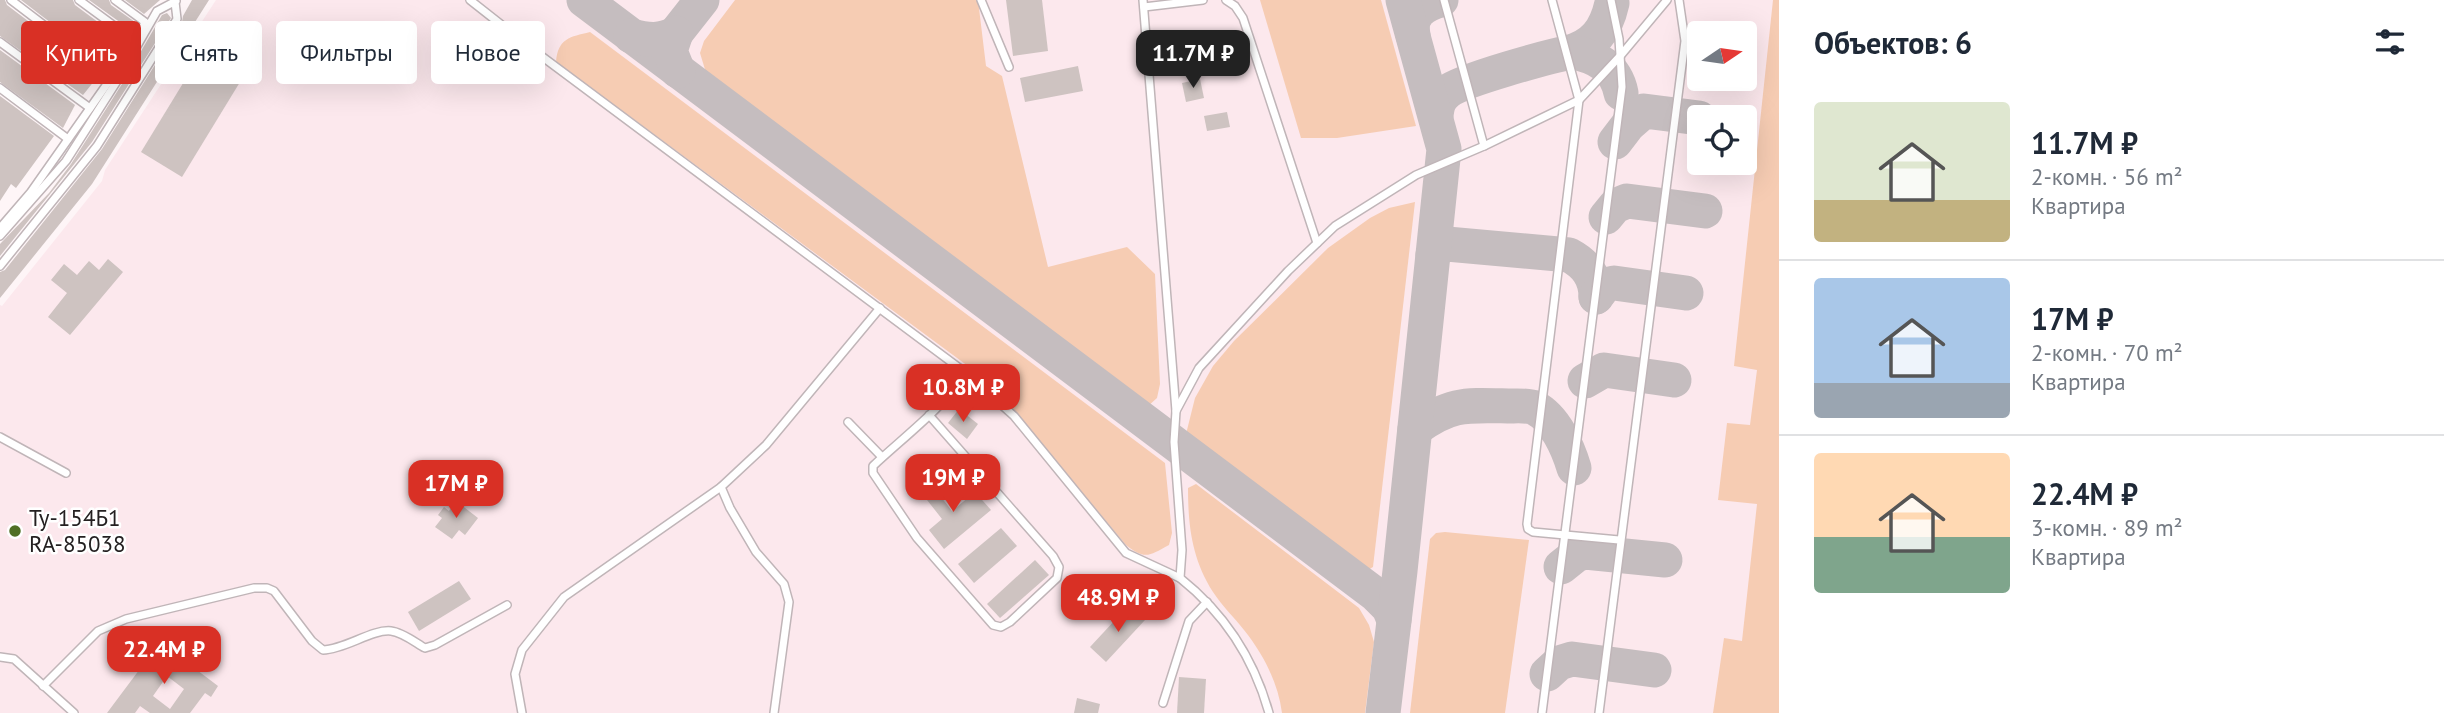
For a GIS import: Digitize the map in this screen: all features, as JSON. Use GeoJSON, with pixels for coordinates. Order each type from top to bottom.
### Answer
{"type":"FeatureCollection","features":[{"type":"Feature","properties":{"kind":"lane"},"geometry":{"type":"LineString","coordinates":[[11,0],[38,21]]}},
{"type":"Feature","properties":{"kind":"lane"},"geometry":{"type":"LineString","coordinates":[[79,0],[107,21]]}},
{"type":"Feature","properties":{"kind":"lane"},"geometry":{"type":"LineString","coordinates":[[115,0],[145,22],[141,30]]}},
{"type":"Feature","properties":{"kind":"lane"},"geometry":{"type":"LineString","coordinates":[[470,0],[967,373],[1014,416],[1126,553],[1180,578],[1207,602],[1247,655],[1262,687],[1269,713]]}},
{"type":"Feature","properties":{"kind":"lane"},"geometry":{"type":"LineString","coordinates":[[981,0],[1009,67]]}},
{"type":"Feature","properties":{"kind":"lane"},"geometry":{"type":"LineString","coordinates":[[1180,578],[1182,550],[1174,442],[1177,411],[1144,4],[1203,0]]}},
{"type":"Feature","properties":{"kind":"lane"},"geometry":{"type":"LineString","coordinates":[[1226,0],[1235,6],[1243,18],[1317,243]]}},
{"type":"Feature","properties":{"kind":"lane"},"geometry":{"type":"LineString","coordinates":[[1444,0],[1484,146]]}},
{"type":"Feature","properties":{"kind":"lane"},"geometry":{"type":"LineString","coordinates":[[1552,0],[1579,100],[1527,524],[1528,529],[1533,532],[1619,540]]}},
{"type":"Feature","properties":{"kind":"lane"},"geometry":{"type":"LineString","coordinates":[[1542,713],[1622,87],[1621,55],[1611,0]]}},
{"type":"Feature","properties":{"kind":"lane"},"geometry":{"type":"LineString","coordinates":[[1177,411],[1199,368],[1288,271],[1335,226],[1416,175],[1579,100],[1667,0]]}},
{"type":"Feature","properties":{"kind":"lane"},"geometry":{"type":"LineString","coordinates":[[1599,713],[1619,540],[1685,41],[1679,0]]}},
{"type":"Feature","properties":{"kind":"lane"},"geometry":{"type":"LineString","coordinates":[[0,236],[66,161],[117,81],[157,11],[176,1],[177,19],[97,146],[0,266]]}},
{"type":"Feature","properties":{"kind":"lane"},"geometry":{"type":"LineString","coordinates":[[0,42],[90,108]]}},
{"type":"Feature","properties":{"kind":"lane"},"geometry":{"type":"LineString","coordinates":[[0,228],[31,191],[106,84]]}},
{"type":"Feature","properties":{"kind":"lane"},"geometry":{"type":"LineString","coordinates":[[0,88],[68,139]]}},
{"type":"Feature","properties":{"kind":"lane"},"geometry":{"type":"LineString","coordinates":[[522,713],[515,674],[522,650],[564,597],[721,486],[766,444],[880,308]]}},
{"type":"Feature","properties":{"kind":"lane"},"geometry":{"type":"LineString","coordinates":[[929,415],[1053,556],[1059,567],[1057,578],[1010,622],[1001,626],[992,625],[917,538],[873,473],[873,466],[957,388],[967,373]]}},
{"type":"Feature","properties":{"kind":"lane"},"geometry":{"type":"LineString","coordinates":[[848,422],[882,457]]}},
{"type":"Feature","properties":{"kind":"lane"},"geometry":{"type":"LineString","coordinates":[[0,437],[66,473]]}},
{"type":"Feature","properties":{"kind":"lane"},"geometry":{"type":"LineString","coordinates":[[721,486],[730,508],[756,551],[784,584],[789,603],[774,713]]}},
{"type":"Feature","properties":{"kind":"lane"},"geometry":{"type":"LineString","coordinates":[[43,685],[98,631],[127,619],[254,587],[267,587],[274,591],[312,641],[323,650],[337,650],[381,632],[393,631],[425,648],[507,605]]}},
{"type":"Feature","properties":{"kind":"lane"},"geometry":{"type":"LineString","coordinates":[[1163,703],[1189,621],[1207,602]]}},
{"type":"Feature","properties":{"kind":"lane"},"geometry":{"type":"LineString","coordinates":[[0,657],[14,659],[74,713]]}},
{"type":"Feature","properties":{"kind":"shaded area"},"geometry":{"type":"Polygon","coordinates":[[[216,0],[1779,0],[1779,713],[0,713],[0,305],[2,306],[102,181],[105,170],[161,84],[262,84],[262,21],[202,21],[216,0]]]}},
{"type":"Feature","properties":{"kind":"shaded area"},"geometry":{"type":"Polygon","coordinates":[[[735,0],[978,0],[986,66],[1002,76],[1048,267],[1127,247],[1155,274],[1160,384],[1157,398],[1147,407],[707,76],[700,53],[704,41],[735,0]]]}},
{"type":"Feature","properties":{"kind":"shaded area"},"geometry":{"type":"Polygon","coordinates":[[[1260,0],[1381,0],[1416,126],[1337,138],[1301,138],[1260,0]]]}},
{"type":"Feature","properties":{"kind":"shaded area"},"geometry":{"type":"Polygon","coordinates":[[[1773,0],[1779,0],[1779,713],[1713,713],[1724,638],[1742,641],[1757,504],[1718,500],[1727,423],[1750,425],[1757,370],[1734,366],[1754,175],[1757,175],[1757,150],[1773,0]]]}},
{"type":"Feature","properties":{"kind":"shaded area"},"geometry":{"type":"Polygon","coordinates":[[[590,32],[1165,463],[1172,533],[1169,545],[1147,555],[1126,545],[1004,400],[972,369],[556,62],[562,43],[571,37],[590,32]]]}},
{"type":"Feature","properties":{"kind":"shaded area"},"geometry":{"type":"Polygon","coordinates":[[[1415,202],[1373,567],[1366,571],[1185,438],[1195,398],[1213,366],[1234,341],[1328,248],[1370,218],[1389,208],[1415,202]]]}},
{"type":"Feature","properties":{"kind":"shaded area"},"geometry":{"type":"Polygon","coordinates":[[[1196,484],[1359,608],[1369,625],[1374,642],[1365,713],[1282,713],[1277,690],[1263,659],[1217,597],[1200,567],[1190,529],[1188,502],[1188,488],[1196,484]]]}},
{"type":"Feature","properties":{"kind":"shaded area"},"geometry":{"type":"Polygon","coordinates":[[[1436,533],[1529,540],[1505,713],[1410,713],[1430,539],[1436,533]]]}},
{"type":"Feature","properties":{"kind":"building"},"geometry":{"type":"Polygon","coordinates":[[[0,0],[5,0],[7,5],[28,21],[21,21],[21,51],[0,36],[0,0]]]}},
{"type":"Feature","properties":{"kind":"building"},"geometry":{"type":"Polygon","coordinates":[[[21,0],[73,0],[75,5],[96,21],[48,21],[21,0]]]}},
{"type":"Feature","properties":{"kind":"building"},"geometry":{"type":"Polygon","coordinates":[[[89,0],[109,0],[111,5],[134,21],[118,21],[89,0]]]}},
{"type":"Feature","properties":{"kind":"building"},"geometry":{"type":"Polygon","coordinates":[[[125,0],[160,0],[144,14],[125,0]]]}},
{"type":"Feature","properties":{"kind":"building"},"geometry":{"type":"Polygon","coordinates":[[[192,0],[209,0],[196,21],[182,21],[192,0]]]}},
{"type":"Feature","properties":{"kind":"building"},"geometry":{"type":"Polygon","coordinates":[[[1006,0],[1042,0],[1048,51],[1013,56],[1006,0]]]}},
{"type":"Feature","properties":{"kind":"building"},"geometry":{"type":"Polygon","coordinates":[[[167,13],[171,18],[169,21],[159,21],[167,13]]]}},
{"type":"Feature","properties":{"kind":"building"},"geometry":{"type":"Polygon","coordinates":[[[155,27],[155,43],[141,65],[141,51],[155,27]]]}},
{"type":"Feature","properties":{"kind":"building"},"geometry":{"type":"Polygon","coordinates":[[[0,50],[21,65],[21,84],[46,84],[75,105],[63,128],[0,82],[0,50]]]}},
{"type":"Feature","properties":{"kind":"building"},"geometry":{"type":"Polygon","coordinates":[[[155,65],[156,84],[92,184],[0,298],[0,272],[5,270],[102,149],[155,65]]]}},
{"type":"Feature","properties":{"kind":"building"},"geometry":{"type":"Polygon","coordinates":[[[1078,66],[1083,91],[1025,102],[1020,78],[1078,66]]]}},
{"type":"Feature","properties":{"kind":"building"},"geometry":{"type":"Polygon","coordinates":[[[1200,79],[1204,98],[1186,102],[1182,83],[1200,79]]]}},
{"type":"Feature","properties":{"kind":"building"},"geometry":{"type":"Polygon","coordinates":[[[68,84],[92,84],[83,95],[68,84]]]}},
{"type":"Feature","properties":{"kind":"building"},"geometry":{"type":"Polygon","coordinates":[[[122,84],[129,84],[92,142],[0,256],[0,244],[49,193],[71,164],[122,84]]]}},
{"type":"Feature","properties":{"kind":"building"},"geometry":{"type":"Polygon","coordinates":[[[183,84],[239,84],[182,177],[141,152],[183,84]]]}},
{"type":"Feature","properties":{"kind":"building"},"geometry":{"type":"Polygon","coordinates":[[[0,96],[54,136],[16,188],[11,184],[0,201],[0,96]]]}},
{"type":"Feature","properties":{"kind":"building"},"geometry":{"type":"Polygon","coordinates":[[[1227,112],[1230,127],[1207,131],[1204,116],[1227,112]]]}},
{"type":"Feature","properties":{"kind":"building"},"geometry":{"type":"Polygon","coordinates":[[[108,259],[123,272],[70,335],[48,317],[67,293],[51,280],[64,264],[77,275],[89,261],[99,270],[108,259]]]}},
{"type":"Feature","properties":{"kind":"building"},"geometry":{"type":"Polygon","coordinates":[[[959,409],[978,424],[967,439],[948,423],[959,409]]]}},
{"type":"Feature","properties":{"kind":"building"},"geometry":{"type":"Polygon","coordinates":[[[926,478],[952,511],[975,492],[991,510],[944,549],[929,530],[942,519],[916,486],[926,478]]]}},
{"type":"Feature","properties":{"kind":"building"},"geometry":{"type":"Polygon","coordinates":[[[456,501],[478,518],[465,535],[459,530],[452,539],[435,527],[442,518],[438,515],[444,507],[449,511],[456,501]]]}},
{"type":"Feature","properties":{"kind":"building"},"geometry":{"type":"Polygon","coordinates":[[[1001,528],[1017,546],[974,583],[958,564],[1001,528]]]}},
{"type":"Feature","properties":{"kind":"building"},"geometry":{"type":"Polygon","coordinates":[[[1035,560],[1049,575],[1000,618],[987,604],[1035,560]]]}},
{"type":"Feature","properties":{"kind":"building"},"geometry":{"type":"Polygon","coordinates":[[[459,581],[471,599],[419,631],[408,612],[459,581]]]}},
{"type":"Feature","properties":{"kind":"building"},"geometry":{"type":"Polygon","coordinates":[[[1129,605],[1145,620],[1106,662],[1090,647],[1129,605]]]}},
{"type":"Feature","properties":{"kind":"building"},"geometry":{"type":"Polygon","coordinates":[[[160,642],[218,686],[211,697],[205,693],[190,713],[150,713],[140,706],[135,713],[107,713],[160,642]],[[167,676],[153,696],[170,709],[184,689],[167,676]]]}},
{"type":"Feature","properties":{"kind":"building"},"geometry":{"type":"Polygon","coordinates":[[[1179,677],[1206,679],[1204,713],[1177,713],[1179,677]]]}},
{"type":"Feature","properties":{"kind":"building"},"geometry":{"type":"Polygon","coordinates":[[[1077,698],[1100,704],[1098,713],[1074,713],[1077,698]]]}},
{"type":"Feature","properties":{"kind":"taxiway"},"geometry":{"type":"LineString","coordinates":[[584,0],[1375,594],[1389,608],[1394,620]]}},
{"type":"Feature","properties":{"kind":"taxiway"},"geometry":{"type":"LineString","coordinates":[[676,33],[702,0]]}},
{"type":"Feature","properties":{"kind":"taxiway"},"geometry":{"type":"LineString","coordinates":[[1383,713],[1444,149],[1403,0]]}},
{"type":"Feature","properties":{"kind":"taxiway"},"geometry":{"type":"LineString","coordinates":[[1413,35],[1415,16],[1428,5],[1441,0]]}},
{"type":"Feature","properties":{"kind":"taxiway"},"geometry":{"type":"LineString","coordinates":[[1567,53],[1585,46],[1597,36],[1612,3]]}},
{"type":"Feature","properties":{"kind":"taxiway"},"geometry":{"type":"LineString","coordinates":[[631,36],[654,39],[676,33],[670,51],[678,71]]}},
{"type":"Feature","properties":{"kind":"taxiway"},"geometry":{"type":"LineString","coordinates":[[1436,116],[1442,97],[1456,87],[1507,69],[1572,52],[1589,56],[1604,64],[1615,76],[1621,93]]}},
{"type":"Feature","properties":{"kind":"taxiway"},"geometry":{"type":"LineString","coordinates":[[1615,142],[1628,125],[1644,111],[1687,116]]}},
{"type":"Feature","properties":{"kind":"taxiway"},"geometry":{"type":"LineString","coordinates":[[1606,217],[1615,206],[1627,201],[1705,211]]}},
{"type":"Feature","properties":{"kind":"taxiway"},"geometry":{"type":"LineString","coordinates":[[1433,255],[1438,248],[1447,244],[1569,255],[1589,272],[1596,297]]}},
{"type":"Feature","properties":{"kind":"taxiway"},"geometry":{"type":"LineString","coordinates":[[1596,297],[1605,285],[1614,283],[1686,293]]}},
{"type":"Feature","properties":{"kind":"taxiway"},"geometry":{"type":"LineString","coordinates":[[1585,381],[1604,370],[1674,380]]}},
{"type":"Feature","properties":{"kind":"taxiway"},"geometry":{"type":"LineString","coordinates":[[1415,429],[1438,414],[1459,407],[1532,407],[1555,426],[1574,468]]}},
{"type":"Feature","properties":{"kind":"taxiway"},"geometry":{"type":"LineString","coordinates":[[1561,567],[1576,555],[1585,552],[1665,560]]}},
{"type":"Feature","properties":{"kind":"taxiway"},"geometry":{"type":"LineString","coordinates":[[1547,674],[1559,663],[1572,659],[1654,670]]}},
{"type":"Feature","properties":{"kind":"place","name":"Ту-154Б1 RA-85038"},"geometry":{"type":"Point","coordinates":[15,531]}}]}
